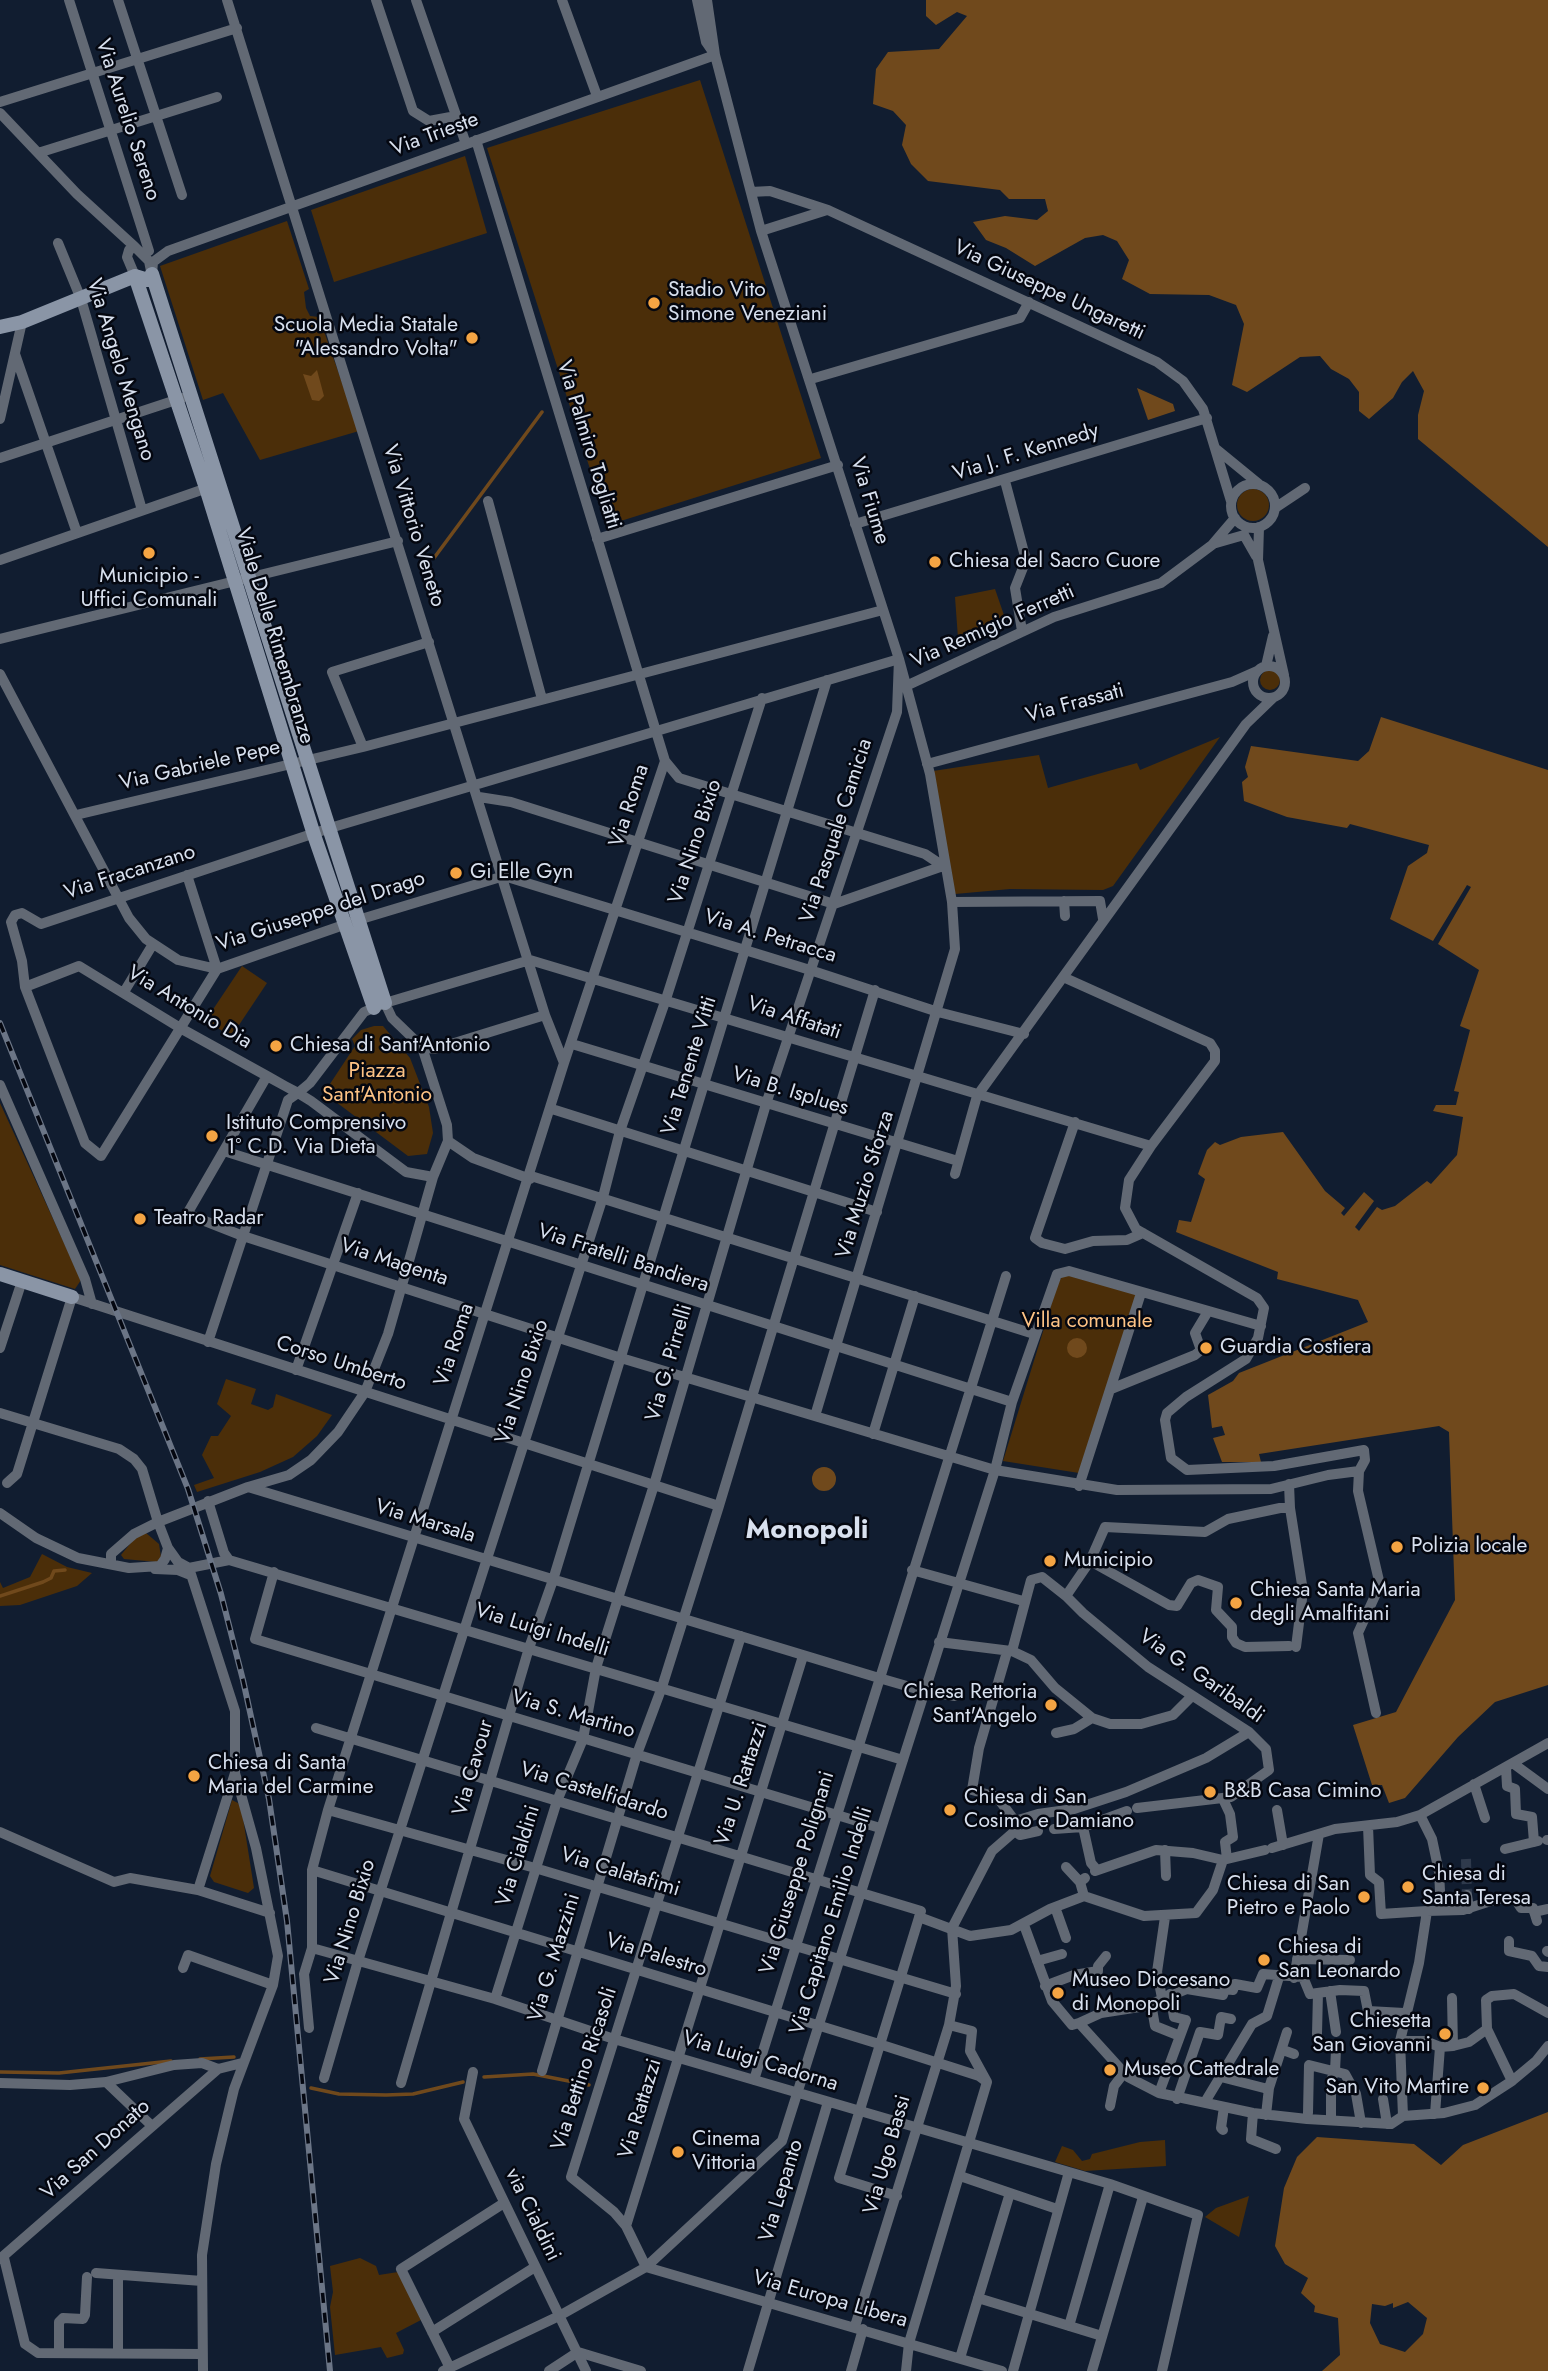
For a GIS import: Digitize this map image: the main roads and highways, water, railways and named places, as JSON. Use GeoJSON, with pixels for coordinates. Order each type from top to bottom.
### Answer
{"type":"FeatureCollection","features":[{"type":"Feature","properties":{"kind":"waterway"},"geometry":{"type":"LineString","coordinates":[[434,558],[542,412]]}},
{"type":"Feature","properties":{"kind":"waterway"},"geometry":{"type":"LineString","coordinates":[[0,1596],[43,1582],[51,1578],[54,1571],[65,1570]]}},
{"type":"Feature","properties":{"kind":"waterway"},"geometry":{"type":"LineString","coordinates":[[200,2059],[234,2057]]}},
{"type":"Feature","properties":{"kind":"waterway"},"geometry":{"type":"LineString","coordinates":[[0,2072],[59,2073],[171,2061]]}},
{"type":"Feature","properties":{"kind":"waterway"},"geometry":{"type":"LineString","coordinates":[[484,2077],[533,2074],[589,2085]]}},
{"type":"Feature","properties":{"kind":"waterway"},"geometry":{"type":"LineString","coordinates":[[311,2088],[339,2094],[413,2094],[463,2082]]}},
{"type":"Feature","properties":{"kind":"tunnel"},"geometry":{"type":"LineString","coordinates":[[1466,1859],[1467,1895]]}},
{"type":"Feature","properties":{"kind":"railway"},"geometry":{"type":"LineString","coordinates":[[0,1023],[188,1489],[221,1594],[243,1680],[269,1799],[287,1921],[330,2371]]}},
{"type":"Feature","properties":{"kind":"place","name":"Stadio Vito Simone Veneziani"},"geometry":{"type":"Point","coordinates":[654,303]}},
{"type":"Feature","properties":{"kind":"place","name":"Scuola Media Statale \"Alessandro Volta\""},"geometry":{"type":"Point","coordinates":[472,338]}},
{"type":"Feature","properties":{"kind":"place","name":"Municipio - Uffici Comunali"},"geometry":{"type":"Point","coordinates":[149,553]}},
{"type":"Feature","properties":{"kind":"place","name":"Chiesa del Sacro Cuore"},"geometry":{"type":"Point","coordinates":[935,562]}},
{"type":"Feature","properties":{"kind":"place","name":"Gi Elle Gyn"},"geometry":{"type":"Point","coordinates":[456,873]}},
{"type":"Feature","properties":{"kind":"place","name":"Chiesa di Sant'Antonio"},"geometry":{"type":"Point","coordinates":[276,1046]}},
{"type":"Feature","properties":{"kind":"place","name":"Istituto Comprensivo 1° C.D. Via Dieta"},"geometry":{"type":"Point","coordinates":[212,1136]}},
{"type":"Feature","properties":{"kind":"place","name":"Teatro Radar"},"geometry":{"type":"Point","coordinates":[140,1219]}},
{"type":"Feature","properties":{"kind":"place","name":"Guardia Costiera"},"geometry":{"type":"Point","coordinates":[1206,1348]}},
{"type":"Feature","properties":{"kind":"place","name":"Polizia locale"},"geometry":{"type":"Point","coordinates":[1397,1547]}},
{"type":"Feature","properties":{"kind":"place","name":"Municipio"},"geometry":{"type":"Point","coordinates":[1050,1561]}},
{"type":"Feature","properties":{"kind":"place","name":"Chiesa Santa Maria degli Amalfitani"},"geometry":{"type":"Point","coordinates":[1236,1603]}},
{"type":"Feature","properties":{"kind":"place","name":"Chiesa Rettoria Sant'Angelo"},"geometry":{"type":"Point","coordinates":[1051,1705]}},
{"type":"Feature","properties":{"kind":"place","name":"Chiesa di Santa Maria del Carmine"},"geometry":{"type":"Point","coordinates":[194,1776]}},
{"type":"Feature","properties":{"kind":"place","name":"B&B Casa Cimino"},"geometry":{"type":"Point","coordinates":[1210,1792]}},
{"type":"Feature","properties":{"kind":"place","name":"Chiesa di San Cosimo e Damiano"},"geometry":{"type":"Point","coordinates":[950,1810]}},
{"type":"Feature","properties":{"kind":"place","name":"Chiesa di Santa Teresa"},"geometry":{"type":"Point","coordinates":[1408,1887]}},
{"type":"Feature","properties":{"kind":"place","name":"Chiesa di San Pietro e Paolo"},"geometry":{"type":"Point","coordinates":[1364,1897]}},
{"type":"Feature","properties":{"kind":"place","name":"Chiesa di San Leonardo"},"geometry":{"type":"Point","coordinates":[1264,1960]}},
{"type":"Feature","properties":{"kind":"place","name":"Museo Diocesano di Monopoli"},"geometry":{"type":"Point","coordinates":[1058,1993]}},
{"type":"Feature","properties":{"kind":"place","name":"Chiesetta San Giovanni"},"geometry":{"type":"Point","coordinates":[1445,2034]}},
{"type":"Feature","properties":{"kind":"place","name":"Museo Cattedrale"},"geometry":{"type":"Point","coordinates":[1110,2070]}},
{"type":"Feature","properties":{"kind":"place","name":"San Vito Martire"},"geometry":{"type":"Point","coordinates":[1483,2088]}},
{"type":"Feature","properties":{"kind":"place","name":"Cinema Vittoria"},"geometry":{"type":"Point","coordinates":[678,2152]}},
{"type":"Feature","properties":{"kind":"district","name":"Monopoli"},"geometry":{"type":"Point","coordinates":[807,1531]}},
{"type":"Feature","properties":{"kind":"park label","name":"Piazza Sant'Antonio"},"geometry":{"type":"Point","coordinates":[377,1084]}},
{"type":"Feature","properties":{"kind":"park label","name":"Villa comunale"},"geometry":{"type":"Point","coordinates":[1087,1322]}}]}
